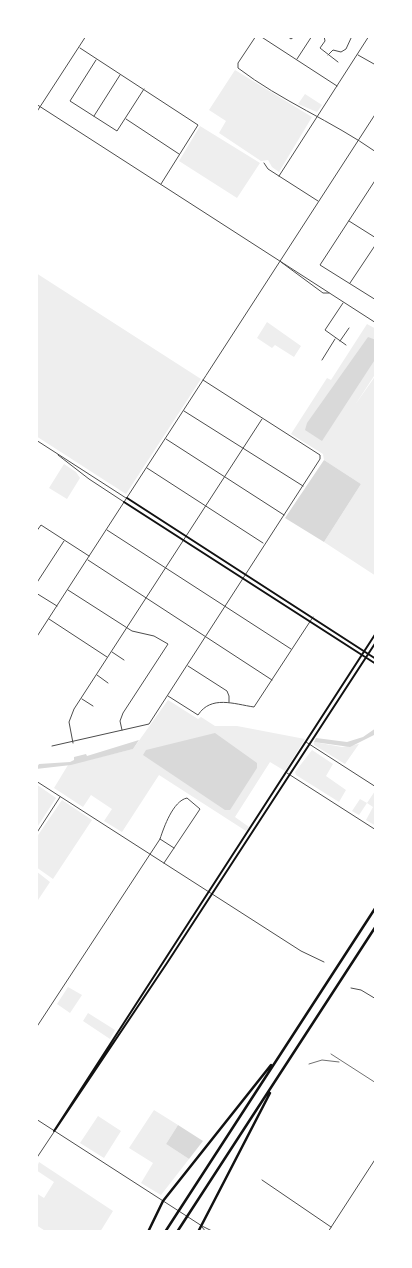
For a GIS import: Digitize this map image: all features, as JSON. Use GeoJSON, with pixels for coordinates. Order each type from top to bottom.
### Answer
{"type":"FeatureCollection","features":[{"type":"Feature","properties":{"kind":"highway"},"geometry":{"type":"LineString","coordinates":[[165,1232],[376,907]]}},
{"type":"Feature","properties":{"kind":"highway"},"geometry":{"type":"LineString","coordinates":[[177,1232],[376,926]]}},
{"type":"Feature","properties":{"kind":"highway"},"geometry":{"type":"LineString","coordinates":[[148,1232],[163,1201],[280,1054]]}},
{"type":"Feature","properties":{"kind":"highway"},"geometry":{"type":"LineString","coordinates":[[198,1232],[282,1071]]}},
{"type":"Feature","properties":{"kind":"main road"},"geometry":{"type":"LineString","coordinates":[[127,498],[376,659]]}},
{"type":"Feature","properties":{"kind":"main road"},"geometry":{"type":"LineString","coordinates":[[124,502],[376,664]]}},
{"type":"Feature","properties":{"kind":"main road"},"geometry":{"type":"LineString","coordinates":[[54,1131],[376,633]]}},
{"type":"Feature","properties":{"kind":"main road"},"geometry":{"type":"LineString","coordinates":[[54,1131],[139,1005],[376,642]]}},
{"type":"Feature","properties":{"kind":"street"},"geometry":{"type":"LineString","coordinates":[[36,113],[86,36]]}},
{"type":"Feature","properties":{"kind":"street"},"geometry":{"type":"LineString","coordinates":[[256,36],[237,67],[295,105],[376,152]]}},
{"type":"Feature","properties":{"kind":"street"},"geometry":{"type":"LineString","coordinates":[[260,36],[337,86]]}},
{"type":"Feature","properties":{"kind":"street"},"geometry":{"type":"LineString","coordinates":[[287,36],[291,39],[295,36]]}},
{"type":"Feature","properties":{"kind":"street"},"geometry":{"type":"LineString","coordinates":[[297,60],[312,36]]}},
{"type":"Feature","properties":{"kind":"street"},"geometry":{"type":"LineString","coordinates":[[324,36],[325,41],[320,48],[338,62]]}},
{"type":"Feature","properties":{"kind":"street"},"geometry":{"type":"LineString","coordinates":[[328,55],[333,50],[344,52],[352,36]]}},
{"type":"Feature","properties":{"kind":"street"},"geometry":{"type":"LineString","coordinates":[[279,176],[369,36]]}},
{"type":"Feature","properties":{"kind":"street"},"geometry":{"type":"LineString","coordinates":[[79,47],[198,125],[161,184]]}},
{"type":"Feature","properties":{"kind":"street"},"geometry":{"type":"LineString","coordinates":[[357,55],[374,64]]}},
{"type":"Feature","properties":{"kind":"street"},"geometry":{"type":"LineString","coordinates":[[97,59],[70,101],[117,132],[144,89]]}},
{"type":"Feature","properties":{"kind":"street"},"geometry":{"type":"LineString","coordinates":[[93,116],[121,74]]}},
{"type":"Feature","properties":{"kind":"street"},"geometry":{"type":"LineString","coordinates":[[36,104],[376,323]]}},
{"type":"Feature","properties":{"kind":"street"},"geometry":{"type":"LineString","coordinates":[[36,638],[376,113]]}},
{"type":"Feature","properties":{"kind":"street"},"geometry":{"type":"LineString","coordinates":[[125,119],[180,154]]}},
{"type":"Feature","properties":{"kind":"street"},"geometry":{"type":"LineString","coordinates":[[264,163],[279,176],[319,202]]}},
{"type":"Feature","properties":{"kind":"street"},"geometry":{"type":"LineString","coordinates":[[376,179],[320,265],[376,300]]}},
{"type":"Feature","properties":{"kind":"street"},"geometry":{"type":"LineString","coordinates":[[349,220],[376,238]]}},
{"type":"Feature","properties":{"kind":"street"},"geometry":{"type":"LineString","coordinates":[[350,284],[376,244]]}},
{"type":"Feature","properties":{"kind":"street"},"geometry":{"type":"LineString","coordinates":[[343,302],[326,330],[346,345]]}},
{"type":"Feature","properties":{"kind":"street"},"geometry":{"type":"LineString","coordinates":[[340,341],[349,328]]}},
{"type":"Feature","properties":{"kind":"street"},"geometry":{"type":"LineString","coordinates":[[322,360],[336,338]]}},
{"type":"Feature","properties":{"kind":"street"},"geometry":{"type":"LineString","coordinates":[[52,746],[149,724],[321,457],[203,380]]}},
{"type":"Feature","properties":{"kind":"street"},"geometry":{"type":"LineString","coordinates":[[184,411],[303,486]]}},
{"type":"Feature","properties":{"kind":"street"},"geometry":{"type":"LineString","coordinates":[[73,742],[69,722],[81,698],[263,419]]}},
{"type":"Feature","properties":{"kind":"street"},"geometry":{"type":"LineString","coordinates":[[165,439],[284,515]]}},
{"type":"Feature","properties":{"kind":"street"},"geometry":{"type":"LineString","coordinates":[[36,440],[127,498]]}},
{"type":"Feature","properties":{"kind":"street"},"geometry":{"type":"LineString","coordinates":[[54,452],[89,479],[124,502]]}},
{"type":"Feature","properties":{"kind":"street"},"geometry":{"type":"LineString","coordinates":[[146,468],[265,544]]}},
{"type":"Feature","properties":{"kind":"street"},"geometry":{"type":"LineString","coordinates":[[36,532],[41,525],[89,556]]}},
{"type":"Feature","properties":{"kind":"street"},"geometry":{"type":"LineString","coordinates":[[106,530],[291,650]]}},
{"type":"Feature","properties":{"kind":"street"},"geometry":{"type":"LineString","coordinates":[[36,584],[64,540]]}},
{"type":"Feature","properties":{"kind":"street"},"geometry":{"type":"LineString","coordinates":[[87,559],[272,680]]}},
{"type":"Feature","properties":{"kind":"street"},"geometry":{"type":"LineString","coordinates":[[68,589],[137,633],[154,636],[168,644],[123,713],[120,721],[122,730]]}},
{"type":"Feature","properties":{"kind":"street"},"geometry":{"type":"LineString","coordinates":[[36,593],[57,606]]}},
{"type":"Feature","properties":{"kind":"street"},"geometry":{"type":"LineString","coordinates":[[168,696],[198,715],[210,703],[228,703],[254,707],[313,617]]}},
{"type":"Feature","properties":{"kind":"street"},"geometry":{"type":"LineString","coordinates":[[48,619],[108,657]]}},
{"type":"Feature","properties":{"kind":"street"},"geometry":{"type":"LineString","coordinates":[[111,652],[124,660]]}},
{"type":"Feature","properties":{"kind":"street"},"geometry":{"type":"LineString","coordinates":[[187,666],[227,691],[230,696],[228,703]]}},
{"type":"Feature","properties":{"kind":"street"},"geometry":{"type":"LineString","coordinates":[[96,675],[108,683]]}},
{"type":"Feature","properties":{"kind":"street"},"geometry":{"type":"LineString","coordinates":[[81,698],[93,706]]}},
{"type":"Feature","properties":{"kind":"street"},"geometry":{"type":"LineString","coordinates":[[306,742],[376,787]]}},
{"type":"Feature","properties":{"kind":"street"},"geometry":{"type":"LineString","coordinates":[[287,772],[376,830]]}},
{"type":"Feature","properties":{"kind":"street"},"geometry":{"type":"LineString","coordinates":[[36,781],[309,956],[324,962]]}},
{"type":"Feature","properties":{"kind":"street"},"geometry":{"type":"LineString","coordinates":[[36,834],[61,796]]}},
{"type":"Feature","properties":{"kind":"street"},"geometry":{"type":"LineString","coordinates":[[36,1028],[160,839],[164,826],[182,800],[187,798],[199,806],[200,809],[164,863]]}},
{"type":"Feature","properties":{"kind":"street"},"geometry":{"type":"LineString","coordinates":[[160,839],[174,848]]}},
{"type":"Feature","properties":{"kind":"street"},"geometry":{"type":"LineString","coordinates":[[351,988],[361,990],[376,999]]}},
{"type":"Feature","properties":{"kind":"street"},"geometry":{"type":"LineString","coordinates":[[36,1119],[214,1232]]}},
{"type":"Feature","properties":{"kind":"street"},"geometry":{"type":"LineString","coordinates":[[36,1159],[54,1131]]}},
{"type":"Feature","properties":{"kind":"street"},"geometry":{"type":"LineString","coordinates":[[328,1232],[376,1158]]}},
{"type":"Feature","properties":{"kind":"street"},"geometry":{"type":"LineString","coordinates":[[262,1180],[331,1227]]}},
{"type":"Feature","properties":{"kind":"street"},"geometry":{"type":"LineString","coordinates":[[202,1226],[206,1232]]}},
{"type":"Feature","properties":{"kind":"shaded area"},"geometry":{"type":"Polygon","coordinates":[[[235,70],[312,117],[279,172],[272,167],[268,160],[261,161],[219,133],[226,121],[209,110],[235,70]]]}},
{"type":"Feature","properties":{"kind":"shaded area"},"geometry":{"type":"Polygon","coordinates":[[[305,94],[322,105],[317,112],[298,104],[305,94]]]}},
{"type":"Feature","properties":{"kind":"shaded area"},"geometry":{"type":"Polygon","coordinates":[[[200,126],[260,163],[237,198],[179,161],[200,126]]]}},
{"type":"Feature","properties":{"kind":"shaded area"},"geometry":{"type":"Polygon","coordinates":[[[36,273],[201,379],[126,494],[36,436],[36,273]]]}},
{"type":"Feature","properties":{"kind":"shaded area"},"geometry":{"type":"Polygon","coordinates":[[[267,322],[301,346],[294,357],[275,345],[272,348],[257,338],[267,322]]]}},
{"type":"Feature","properties":{"kind":"shaded area"},"geometry":{"type":"Polygon","coordinates":[[[367,324],[376,329],[376,373],[355,405],[376,375],[376,576],[324,542],[361,484],[324,460],[323,454],[291,434],[327,378],[331,380],[367,324]]]}},
{"type":"Feature","properties":{"kind":"shaded area"},"geometry":{"type":"Polygon","coordinates":[[[368,337],[376,340],[376,358],[322,441],[305,430],[307,423],[368,337]]]}},
{"type":"Feature","properties":{"kind":"shaded area"},"geometry":{"type":"Polygon","coordinates":[[[324,460],[361,484],[324,542],[285,518],[324,460]]]}},
{"type":"Feature","properties":{"kind":"shaded area"},"geometry":{"type":"Polygon","coordinates":[[[64,464],[76,472],[80,478],[67,499],[49,488],[64,464]]]}},
{"type":"Feature","properties":{"kind":"shaded area"},"geometry":{"type":"Polygon","coordinates":[[[168,700],[198,719],[201,717],[215,726],[237,726],[305,739],[285,771],[270,762],[235,817],[249,827],[246,831],[159,775],[122,832],[104,821],[112,809],[91,795],[83,807],[54,788],[68,765],[133,749],[168,700]]]}},
{"type":"Feature","properties":{"kind":"shaded area"},"geometry":{"type":"Polygon","coordinates":[[[376,728],[376,734],[350,747],[314,742],[316,738],[347,742],[363,737],[376,728]]]}},
{"type":"Feature","properties":{"kind":"shaded area"},"geometry":{"type":"Polygon","coordinates":[[[215,733],[257,763],[257,768],[230,810],[225,810],[143,755],[146,750],[215,733]]]}},
{"type":"Feature","properties":{"kind":"shaded area"},"geometry":{"type":"Polygon","coordinates":[[[139,740],[133,749],[71,765],[36,769],[39,764],[70,762],[74,760],[74,757],[86,754],[87,756],[139,740]]]}},
{"type":"Feature","properties":{"kind":"shaded area"},"geometry":{"type":"Polygon","coordinates":[[[314,742],[342,747],[359,744],[345,764],[314,745],[314,742]]]}},
{"type":"Feature","properties":{"kind":"shaded area"},"geometry":{"type":"Polygon","coordinates":[[[312,750],[333,764],[326,776],[346,790],[339,802],[296,775],[295,772],[312,750]]]}},
{"type":"Feature","properties":{"kind":"shaded area"},"geometry":{"type":"Polygon","coordinates":[[[36,784],[56,798],[36,829],[36,784]]]}},
{"type":"Feature","properties":{"kind":"shaded area"},"geometry":{"type":"Polygon","coordinates":[[[375,791],[376,826],[366,820],[373,807],[367,803],[375,791]]]}},
{"type":"Feature","properties":{"kind":"shaded area"},"geometry":{"type":"Polygon","coordinates":[[[360,799],[367,803],[359,815],[352,811],[360,799]]]}},
{"type":"Feature","properties":{"kind":"shaded area"},"geometry":{"type":"Polygon","coordinates":[[[62,800],[92,820],[53,879],[36,867],[36,838],[62,800]]]}},
{"type":"Feature","properties":{"kind":"shaded area"},"geometry":{"type":"Polygon","coordinates":[[[36,871],[50,882],[36,903],[36,871]]]}},
{"type":"Feature","properties":{"kind":"shaded area"},"geometry":{"type":"Polygon","coordinates":[[[68,987],[82,995],[70,1013],[57,1004],[68,987]]]}},
{"type":"Feature","properties":{"kind":"shaded area"},"geometry":{"type":"Polygon","coordinates":[[[88,1013],[115,1030],[110,1039],[83,1021],[88,1013]]]}},
{"type":"Feature","properties":{"kind":"shaded area"},"geometry":{"type":"Polygon","coordinates":[[[154,1110],[178,1125],[166,1144],[189,1159],[161,1195],[141,1183],[153,1163],[129,1148],[154,1110]]]}},
{"type":"Feature","properties":{"kind":"shaded area"},"geometry":{"type":"Polygon","coordinates":[[[98,1116],[121,1131],[104,1158],[80,1143],[98,1116]]]}},
{"type":"Feature","properties":{"kind":"shaded area"},"geometry":{"type":"Polygon","coordinates":[[[178,1125],[203,1141],[189,1159],[166,1144],[178,1125]]]}},
{"type":"Feature","properties":{"kind":"shaded area"},"geometry":{"type":"Polygon","coordinates":[[[39,1162],[113,1211],[100,1232],[47,1232],[36,1225],[36,1193],[44,1198],[54,1182],[36,1170],[39,1162]]]}},
{"type":"Feature","properties":{"kind":"railway"},"geometry":{"type":"LineString","coordinates":[[331,1054],[376,1083]]}},
{"type":"Feature","properties":{"kind":"railway"},"geometry":{"type":"LineString","coordinates":[[309,1064],[322,1060],[339,1062]]}}]}
